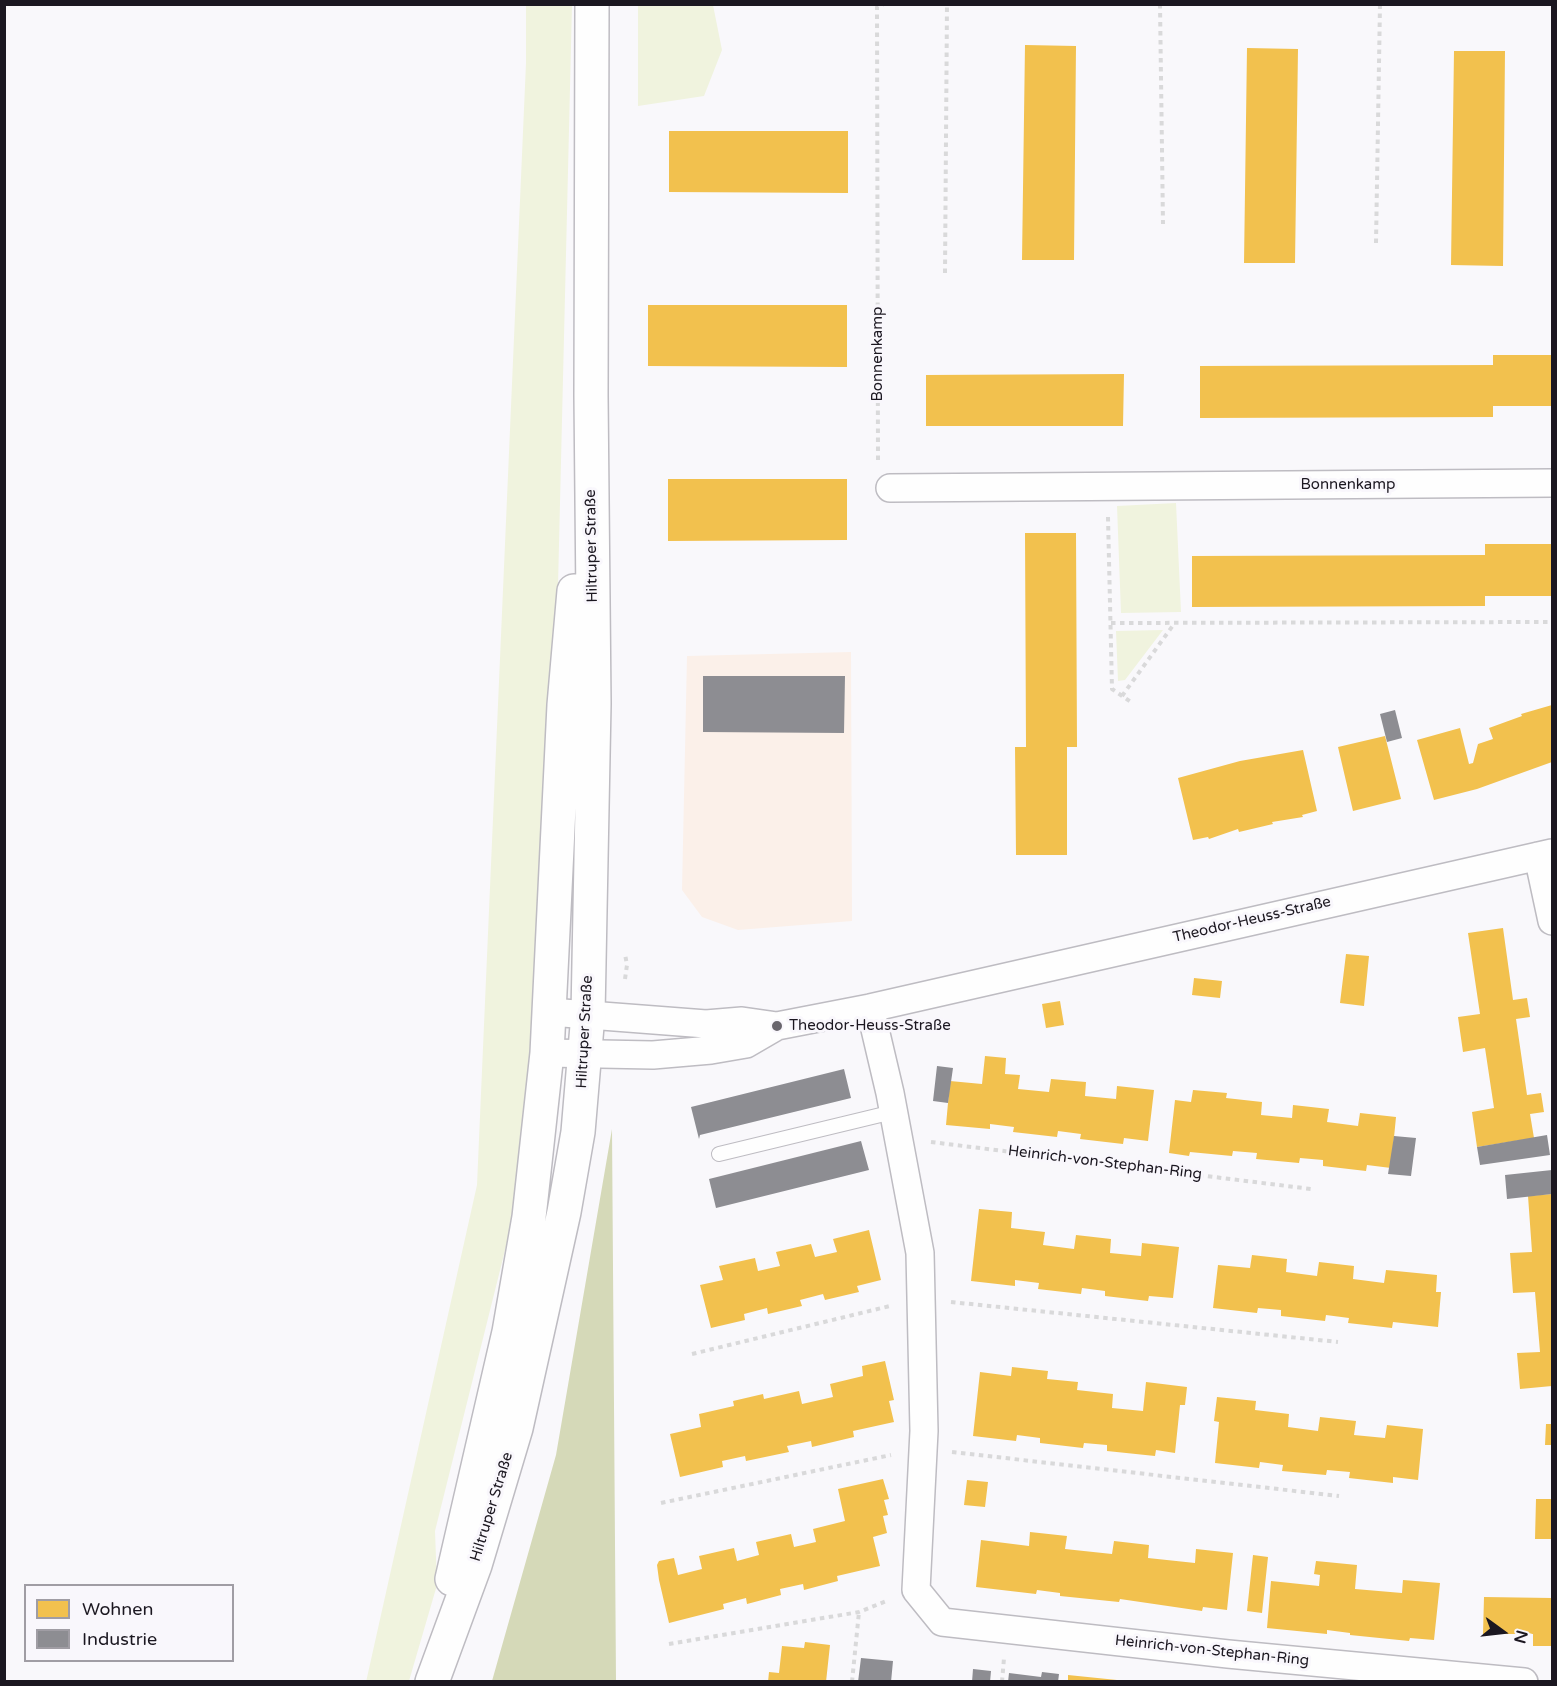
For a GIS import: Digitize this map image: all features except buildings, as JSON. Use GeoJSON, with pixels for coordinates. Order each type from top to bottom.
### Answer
{"type":"FeatureCollection","features":[{"type":"Feature","properties":{"kind":"street","name":"Hiltruper Straße"},"geometry":{"type":"LineString","coordinates":[[432,1682],[442,1649],[476,1565],[516,1428],[564,1212],[578,1131],[588,1014],[594,704],[591,395],[592,4]]}},
{"type":"Feature","properties":{"kind":"street","name":"Hiltruper Straße"},"geometry":{"type":"LineString","coordinates":[[442,1649],[454,1560],[515,1297],[529,1217],[547,1053],[564,705],[591,395]]}},
{"type":"Feature","properties":{"kind":"street","name":"Bonnenkamp"},"geometry":{"type":"LineString","coordinates":[[890,488],[1552,483]]}},
{"type":"Feature","properties":{"kind":"street","name":"Theodor-Heuss-Straße"},"geometry":{"type":"LineString","coordinates":[[550,1012],[706,1024],[742,1021],[777,1026],[870,1008],[1545,854]]}},
{"type":"Feature","properties":{"kind":"street"},"geometry":{"type":"LineString","coordinates":[[1545,854],[1552,921]]}},
{"type":"Feature","properties":{"kind":"street"},"geometry":{"type":"LineString","coordinates":[[870,1008],[896,1125],[920,1253],[922,1449],[916,1590]]}},
{"type":"Feature","properties":{"kind":"street","name":"Theodor-Heuss-Straße"},"geometry":{"type":"LineString","coordinates":[[547,1053],[653,1055],[711,1050],[746,1044],[777,1026]]}},
{"type":"Feature","properties":{"kind":"street","name":"Heinrich-von-Stephan-Ring"},"geometry":{"type":"LineString","coordinates":[[916,1590],[942,1622],[1228,1654],[1524,1682]]}},
{"type":"Feature","properties":{"kind":"lane"},"geometry":{"type":"LineString","coordinates":[[719,1154],[896,1125]]}},
{"type":"Feature","properties":{"kind":"path","name":"Bonnenkamp"},"geometry":{"type":"LineString","coordinates":[[885,4],[877,6],[878,465],[890,488]]}},
{"type":"Feature","properties":{"kind":"path"},"geometry":{"type":"LineString","coordinates":[[945,273],[947,4]]}},
{"type":"Feature","properties":{"kind":"path"},"geometry":{"type":"LineString","coordinates":[[1160,4],[1163,224]]}},
{"type":"Feature","properties":{"kind":"path"},"geometry":{"type":"LineString","coordinates":[[1376,243],[1380,4]]}},
{"type":"Feature","properties":{"kind":"path"},"geometry":{"type":"LineString","coordinates":[[1107,487],[1112,689],[1131,702]]}},
{"type":"Feature","properties":{"kind":"path"},"geometry":{"type":"LineString","coordinates":[[1111,623],[1552,622]]}},
{"type":"Feature","properties":{"kind":"path"},"geometry":{"type":"LineString","coordinates":[[1122,696],[1174,623]]}},
{"type":"Feature","properties":{"kind":"path","name":"Heinrich-von-Stephan-Ring"},"geometry":{"type":"LineString","coordinates":[[896,1125],[1311,1189]]}},
{"type":"Feature","properties":{"kind":"path"},"geometry":{"type":"LineString","coordinates":[[692,1354],[921,1299],[1338,1342]]}},
{"type":"Feature","properties":{"kind":"path"},"geometry":{"type":"LineString","coordinates":[[661,1503],[922,1449],[1339,1496]]}},
{"type":"Feature","properties":{"kind":"path"},"geometry":{"type":"LineString","coordinates":[[669,1644],[859,1612],[916,1590]]}},
{"type":"Feature","properties":{"kind":"path"},"geometry":{"type":"LineString","coordinates":[[852,1682],[859,1612]]}},
{"type":"Feature","properties":{"kind":"shaded area"},"geometry":{"type":"Polygon","coordinates":[[[851,652],[852,921],[738,930],[702,917],[682,890],[687,656],[851,652]]]}},
{"type":"Feature","properties":{"kind":"green space"},"geometry":{"type":"Polygon","coordinates":[[[526,5],[572,5],[552,835],[526,1166],[435,1531],[437,1585],[409,1681],[366,1682],[477,1185],[526,63],[526,5]]]}},
{"type":"Feature","properties":{"kind":"green space"},"geometry":{"type":"Polygon","coordinates":[[[638,5],[713,5],[722,50],[704,96],[638,106],[638,5]]]}},
{"type":"Feature","properties":{"kind":"green space"},"geometry":{"type":"Polygon","coordinates":[[[1176,503],[1181,612],[1121,613],[1117,506],[1176,503]]]}},
{"type":"Feature","properties":{"kind":"green space"},"geometry":{"type":"Polygon","coordinates":[[[1163,630],[1125,680],[1118,681],[1116,631],[1163,630]]]}},
{"type":"Feature","properties":{"kind":"green space"},"geometry":{"type":"Polygon","coordinates":[[[612,1129],[616,1681],[492,1681],[556,1455],[612,1129]]]}},
{"type":"Feature","properties":{"kind":"place","name":"Theodor-Heuss-Straße"},"geometry":{"type":"Point","coordinates":[777,1026]}}]}
